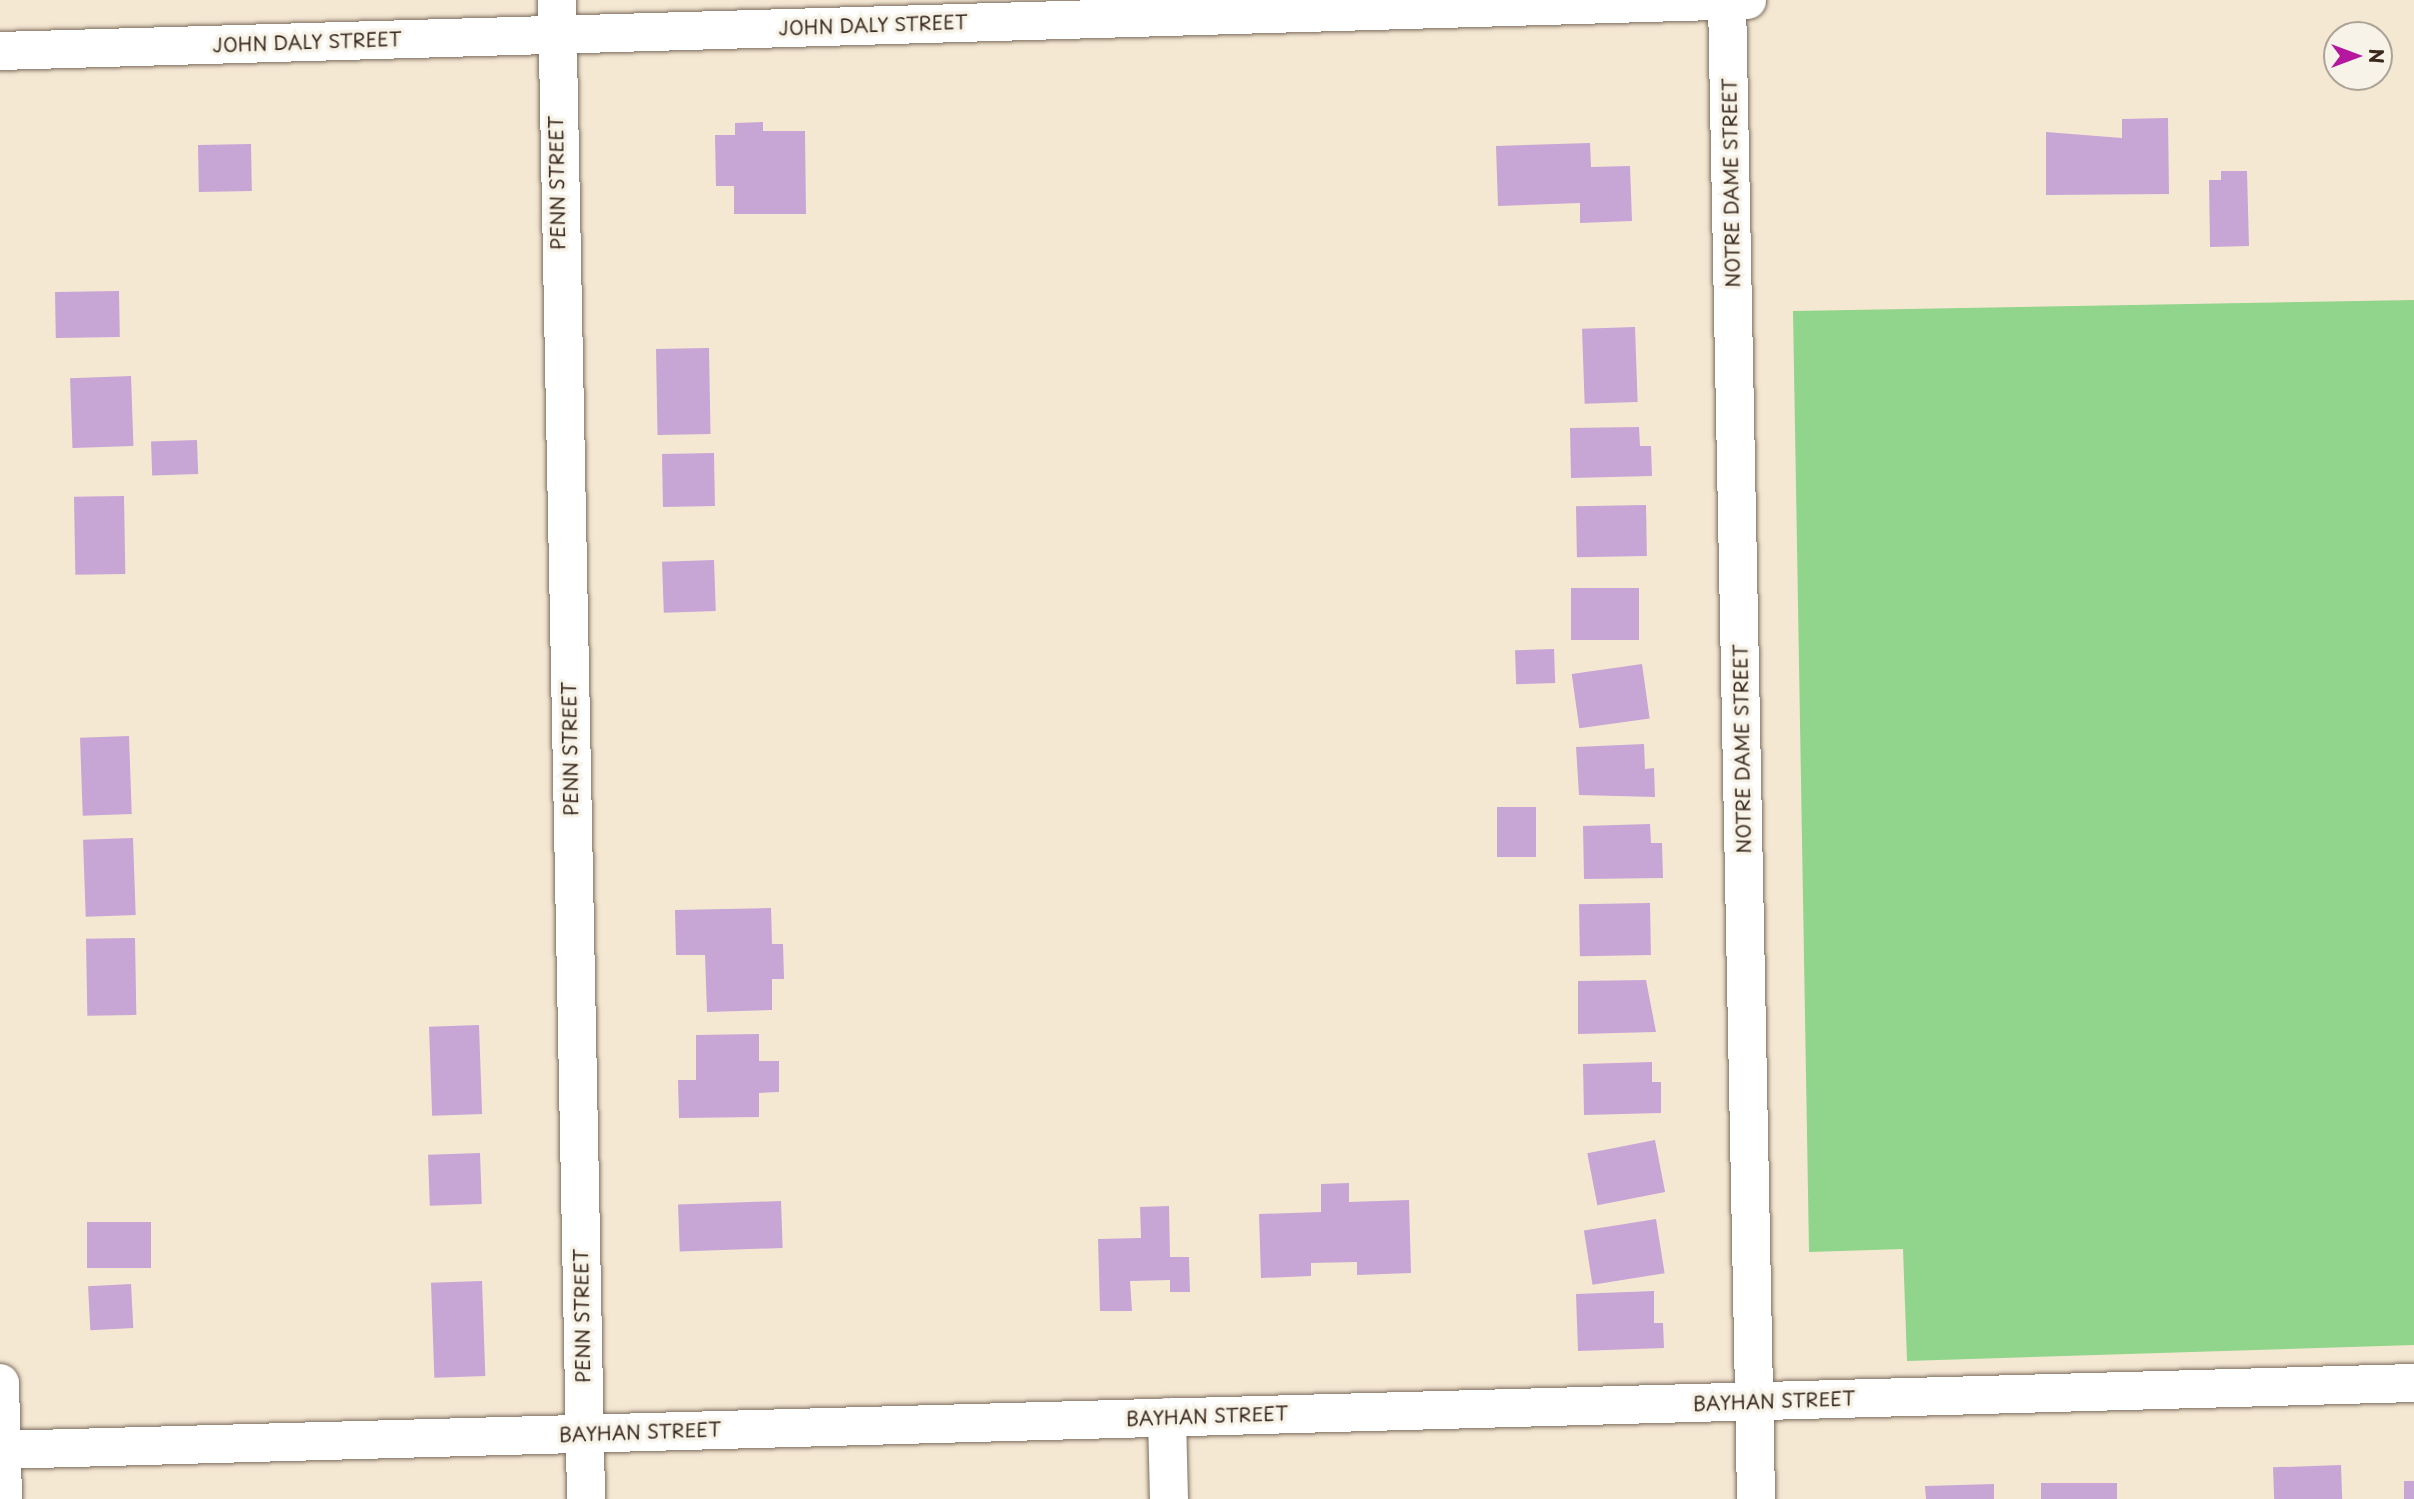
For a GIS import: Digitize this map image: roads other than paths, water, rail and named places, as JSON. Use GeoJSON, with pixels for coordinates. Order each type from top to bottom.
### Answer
{"type":"FeatureCollection","features":[{"type":"Feature","properties":{"kind":"street","name":"NOTRE DAME STREET"},"geometry":{"type":"LineString","coordinates":[[1727,0],[1756,1499]]}},
{"type":"Feature","properties":{"kind":"street","name":"JOHN DALY STREET"},"geometry":{"type":"LineString","coordinates":[[0,51],[556,17],[1747,0]]}},
{"type":"Feature","properties":{"kind":"street","name":"PENN STREET"},"geometry":{"type":"LineString","coordinates":[[556,17],[586,1499]]}},
{"type":"Feature","properties":{"kind":"street"},"geometry":{"type":"LineString","coordinates":[[0,1383],[3,1499]]}},
{"type":"Feature","properties":{"kind":"street","name":"BAYHAN STREET"},"geometry":{"type":"LineString","coordinates":[[1,1450],[2414,1383]]}},
{"type":"Feature","properties":{"kind":"street"},"geometry":{"type":"LineString","coordinates":[[1167,1417],[1169,1499]]}}]}
